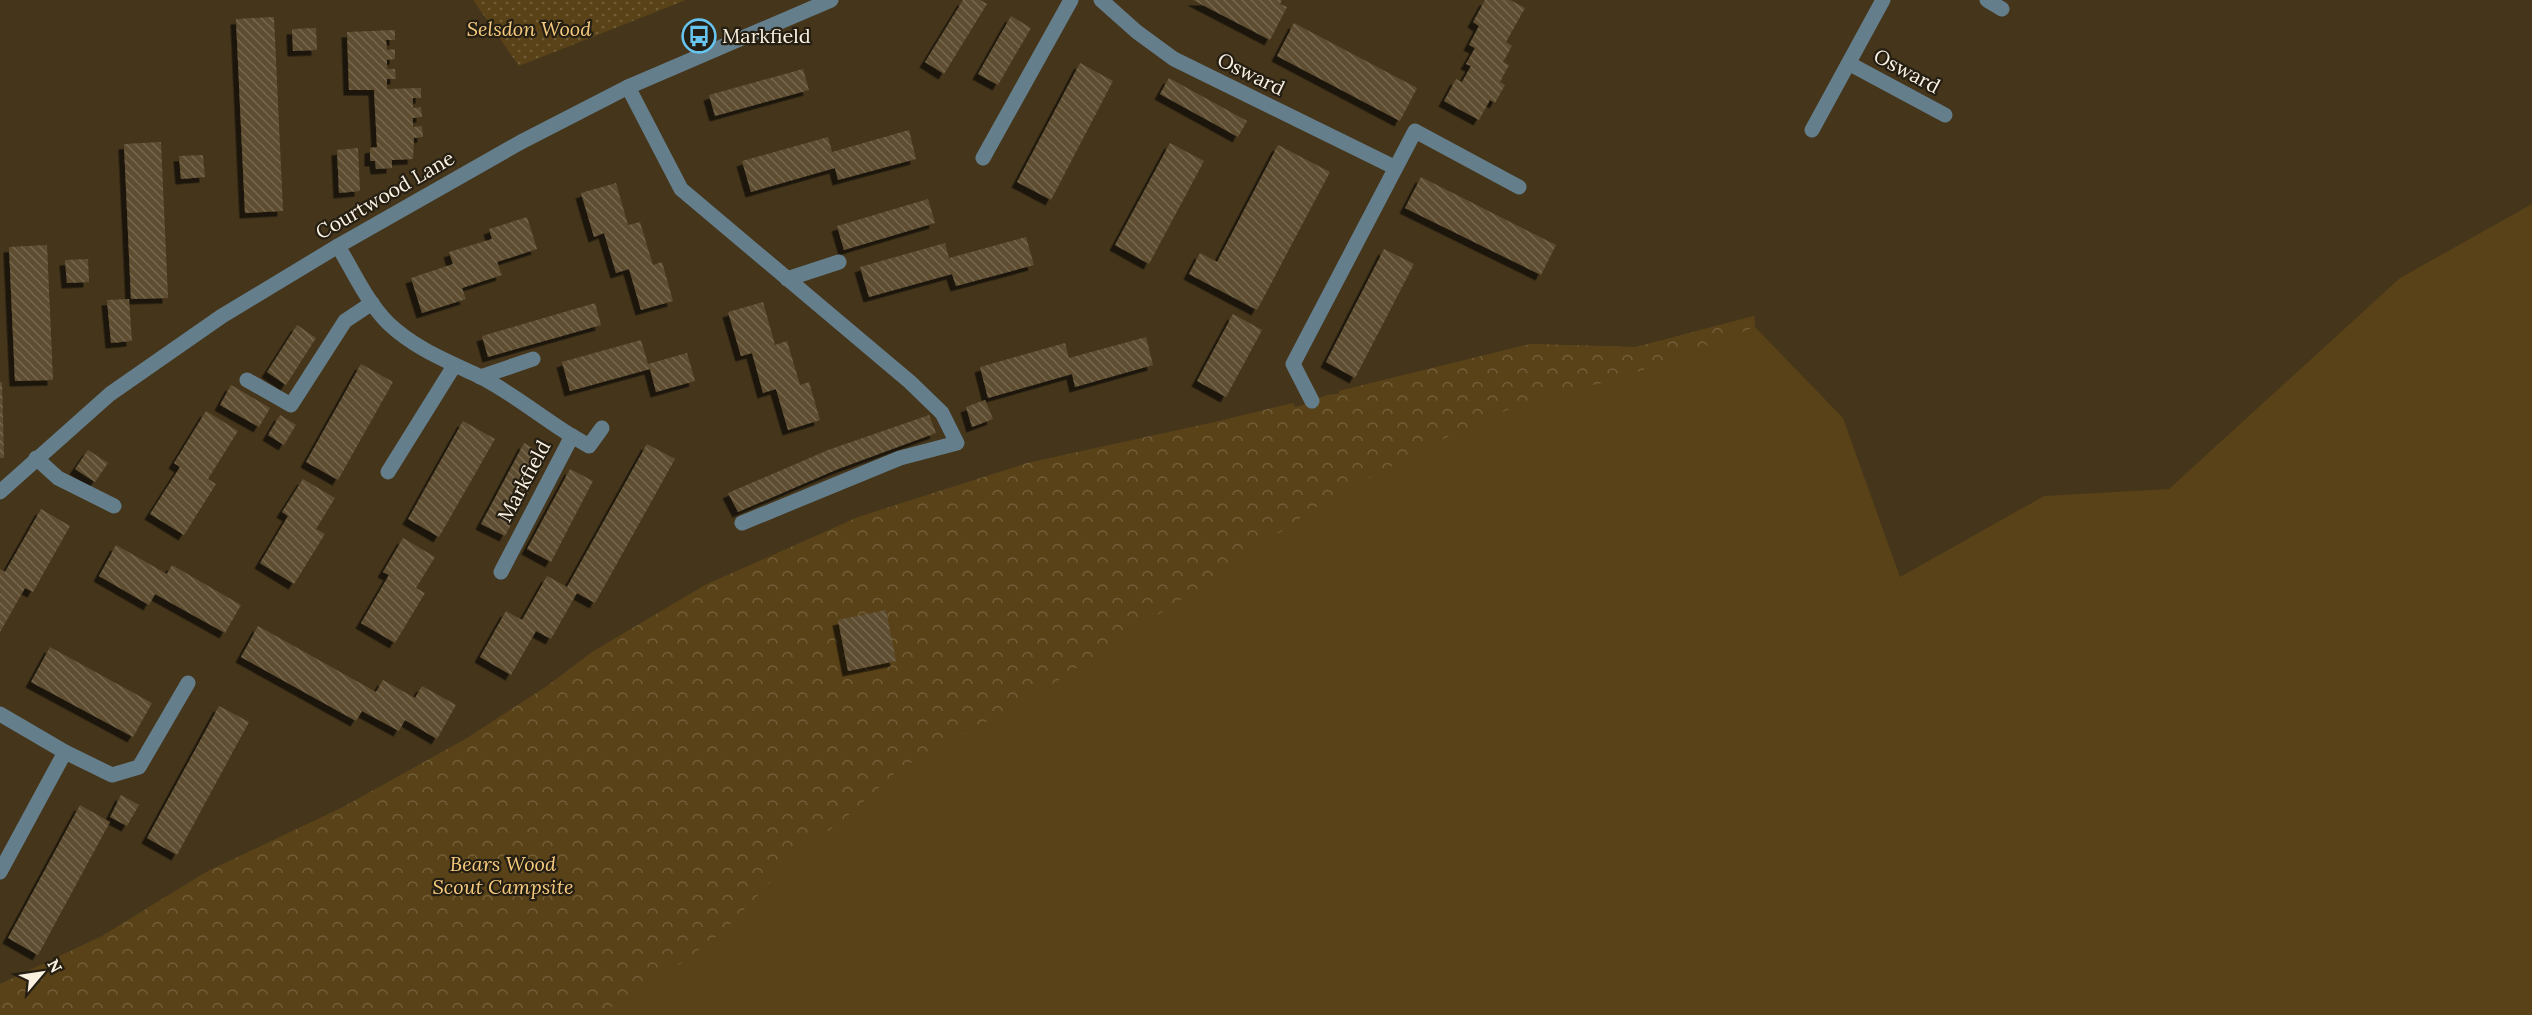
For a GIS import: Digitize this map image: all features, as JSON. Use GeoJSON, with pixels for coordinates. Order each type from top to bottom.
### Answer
{"type":"FeatureCollection","features":[{"type":"Feature","properties":{"kind":"street","name":"Courtwood Lane"},"geometry":{"type":"LineString","coordinates":[[0,492],[110,394],[222,316],[338,246],[520,142],[628,87],[831,0]]}},
{"type":"Feature","properties":{"kind":"street"},"geometry":{"type":"LineString","coordinates":[[983,158],[1071,0]]}},
{"type":"Feature","properties":{"kind":"street","name":"Osward"},"geometry":{"type":"LineString","coordinates":[[1101,0],[1137,32],[1174,59],[1394,167]]}},
{"type":"Feature","properties":{"kind":"street"},"geometry":{"type":"LineString","coordinates":[[1987,0],[2002,9]]}},
{"type":"Feature","properties":{"kind":"street","name":"Osward"},"geometry":{"type":"LineString","coordinates":[[1812,130],[1850,64],[1879,1]]}},
{"type":"Feature","properties":{"kind":"street","name":"Osward"},"geometry":{"type":"LineString","coordinates":[[1850,64],[1945,115]]}},
{"type":"Feature","properties":{"kind":"street"},"geometry":{"type":"LineString","coordinates":[[628,87],[681,189],[910,382],[942,413],[957,443],[900,458],[742,523]]}},
{"type":"Feature","properties":{"kind":"street"},"geometry":{"type":"LineString","coordinates":[[1312,401],[1293,364],[1394,167],[1415,131],[1519,187]]}},
{"type":"Feature","properties":{"kind":"street","name":"Markfield"},"geometry":{"type":"LineString","coordinates":[[338,246],[372,303],[387,322],[409,341],[454,366],[480,377],[572,436],[501,572]]}},
{"type":"Feature","properties":{"kind":"street"},"geometry":{"type":"LineString","coordinates":[[787,279],[839,262]]}},
{"type":"Feature","properties":{"kind":"street"},"geometry":{"type":"LineString","coordinates":[[247,380],[291,405],[345,321],[372,303]]}},
{"type":"Feature","properties":{"kind":"street"},"geometry":{"type":"LineString","coordinates":[[480,377],[533,359]]}},
{"type":"Feature","properties":{"kind":"street"},"geometry":{"type":"LineString","coordinates":[[388,472],[454,366]]}},
{"type":"Feature","properties":{"kind":"street"},"geometry":{"type":"LineString","coordinates":[[572,436],[589,446],[602,428]]}},
{"type":"Feature","properties":{"kind":"street"},"geometry":{"type":"LineString","coordinates":[[36,458],[58,478],[114,506]]}},
{"type":"Feature","properties":{"kind":"street"},"geometry":{"type":"LineString","coordinates":[[0,714],[65,752],[112,775],[139,767],[188,683]]}},
{"type":"Feature","properties":{"kind":"street"},"geometry":{"type":"LineString","coordinates":[[0,872],[65,752]]}},
{"type":"Feature","properties":{"kind":"green space","name":"Selsdon Wood"},"geometry":{"type":"Polygon","coordinates":[[[473,0],[686,0],[519,66],[473,0]]]}},
{"type":"Feature","properties":{"kind":"green space"},"geometry":{"type":"Polygon","coordinates":[[[2532,204],[2532,1015],[542,1015],[1327,395],[1339,394],[1339,391],[1530,344],[1636,347],[1754,316],[1755,327],[1843,418],[1900,577],[2044,496],[2169,489],[2400,278],[2532,204]]]}},
{"type":"Feature","properties":{"kind":"green space","name":"Bears Wood Scout Campsite"},"geometry":{"type":"Polygon","coordinates":[[[1754,316],[1755,327],[1616,380],[1534,398],[1449,436],[1325,501],[1220,574],[1031,698],[898,770],[850,814],[793,858],[725,930],[648,988],[596,1015],[0,1015],[0,984],[102,936],[206,872],[343,807],[467,738],[547,686],[592,652],[705,585],[858,517],[1027,463],[1293,403],[1295,407],[1300,406],[1327,395],[1339,394],[1339,391],[1530,344],[1636,347],[1754,316]]]}},
{"type":"Feature","properties":{"kind":"building"},"geometry":{"type":"Polygon","coordinates":[[[963,0],[980,0],[987,4],[944,74],[925,62],[963,0]]]}},
{"type":"Feature","properties":{"kind":"building"},"geometry":{"type":"Polygon","coordinates":[[[1193,0],[1282,0],[1280,4],[1287,7],[1270,40],[1193,0]]]}},
{"type":"Feature","properties":{"kind":"building"},"geometry":{"type":"Polygon","coordinates":[[[1485,0],[1510,0],[1525,8],[1506,42],[1512,46],[1503,62],[1509,65],[1500,82],[1505,85],[1495,103],[1490,100],[1479,120],[1444,101],[1456,79],[1462,82],[1471,66],[1466,64],[1475,48],[1469,45],[1479,26],[1473,22],[1485,0]]]}},
{"type":"Feature","properties":{"kind":"building"},"geometry":{"type":"Polygon","coordinates":[[[1011,16],[1031,28],[998,85],[978,74],[1011,16]]]}},
{"type":"Feature","properties":{"kind":"building"},"geometry":{"type":"Polygon","coordinates":[[[274,17],[283,211],[245,213],[236,19],[274,17]]]}},
{"type":"Feature","properties":{"kind":"building"},"geometry":{"type":"Polygon","coordinates":[[[699,20],[701,24],[688,30],[686,25],[699,20]]]}},
{"type":"Feature","properties":{"kind":"building"},"geometry":{"type":"Polygon","coordinates":[[[1294,23],[1417,88],[1400,121],[1277,56],[1294,23]]]}},
{"type":"Feature","properties":{"kind":"building"},"geometry":{"type":"Polygon","coordinates":[[[316,28],[317,50],[293,51],[292,29],[316,28]]]}},
{"type":"Feature","properties":{"kind":"building"},"geometry":{"type":"Polygon","coordinates":[[[395,30],[395,40],[386,40],[387,50],[395,49],[395,59],[387,60],[387,69],[395,69],[396,79],[387,79],[387,89],[421,88],[421,98],[413,98],[413,108],[421,107],[422,117],[413,118],[413,127],[422,126],[423,137],[414,138],[413,159],[392,160],[392,168],[376,169],[375,161],[370,161],[370,148],[377,147],[374,90],[349,90],[347,32],[395,30]]]}},
{"type":"Feature","properties":{"kind":"building"},"geometry":{"type":"Polygon","coordinates":[[[1080,63],[1113,81],[1051,200],[1017,182],[1080,63]]]}},
{"type":"Feature","properties":{"kind":"building"},"geometry":{"type":"Polygon","coordinates":[[[803,69],[809,90],[715,116],[709,95],[803,69]]]}},
{"type":"Feature","properties":{"kind":"building"},"geometry":{"type":"Polygon","coordinates":[[[1169,78],[1247,121],[1238,137],[1160,94],[1169,78]]]}},
{"type":"Feature","properties":{"kind":"building"},"geometry":{"type":"Polygon","coordinates":[[[909,130],[916,159],[838,180],[835,168],[751,192],[742,161],[828,137],[832,152],[909,130]]]}},
{"type":"Feature","properties":{"kind":"building"},"geometry":{"type":"Polygon","coordinates":[[[161,142],[168,298],[131,299],[124,144],[161,142]]]}},
{"type":"Feature","properties":{"kind":"building"},"geometry":{"type":"Polygon","coordinates":[[[1170,143],[1204,161],[1149,264],[1115,245],[1170,143]]]}},
{"type":"Feature","properties":{"kind":"building"},"geometry":{"type":"Polygon","coordinates":[[[1278,145],[1330,172],[1257,310],[1189,274],[1200,253],[1217,262],[1278,145]]]}},
{"type":"Feature","properties":{"kind":"building"},"geometry":{"type":"Polygon","coordinates":[[[358,148],[360,191],[339,193],[337,150],[358,148]]]}},
{"type":"Feature","properties":{"kind":"building"},"geometry":{"type":"Polygon","coordinates":[[[203,155],[205,177],[181,179],[179,156],[203,155]]]}},
{"type":"Feature","properties":{"kind":"building"},"geometry":{"type":"Polygon","coordinates":[[[1421,177],[1556,245],[1541,275],[1405,208],[1421,177]]]}},
{"type":"Feature","properties":{"kind":"building"},"geometry":{"type":"Polygon","coordinates":[[[616,183],[628,225],[640,222],[653,265],[662,262],[673,301],[641,310],[629,269],[616,273],[604,233],[594,237],[581,193],[616,183]]]}},
{"type":"Feature","properties":{"kind":"building"},"geometry":{"type":"Polygon","coordinates":[[[928,199],[935,223],[844,250],[837,226],[928,199]]]}},
{"type":"Feature","properties":{"kind":"building"},"geometry":{"type":"Polygon","coordinates":[[[527,217],[537,249],[497,262],[502,275],[462,288],[466,299],[422,313],[411,278],[453,264],[449,252],[492,239],[489,229],[527,217]]]}},
{"type":"Feature","properties":{"kind":"building"},"geometry":{"type":"Polygon","coordinates":[[[1026,237],[1034,265],[956,286],[952,274],[869,297],[860,267],[945,243],[949,258],[1026,237]]]}},
{"type":"Feature","properties":{"kind":"building"},"geometry":{"type":"Polygon","coordinates":[[[47,245],[53,380],[15,381],[9,247],[47,245]]]}},
{"type":"Feature","properties":{"kind":"building"},"geometry":{"type":"Polygon","coordinates":[[[1384,249],[1414,264],[1355,378],[1326,362],[1384,249]]]}},
{"type":"Feature","properties":{"kind":"building"},"geometry":{"type":"Polygon","coordinates":[[[88,259],[89,282],[67,283],[65,260],[88,259]]]}},
{"type":"Feature","properties":{"kind":"building"},"geometry":{"type":"Polygon","coordinates":[[[129,299],[132,341],[111,343],[107,300],[129,299]]]}},
{"type":"Feature","properties":{"kind":"building"},"geometry":{"type":"Polygon","coordinates":[[[763,302],[775,345],[787,341],[800,385],[809,382],[820,420],[788,430],[776,389],[763,393],[752,353],[741,356],[728,312],[763,302]]]}},
{"type":"Feature","properties":{"kind":"building"},"geometry":{"type":"Polygon","coordinates":[[[595,303],[601,325],[488,357],[482,336],[595,303]]]}},
{"type":"Feature","properties":{"kind":"building"},"geometry":{"type":"Polygon","coordinates":[[[1233,314],[1262,330],[1226,397],[1197,381],[1233,314]]]}},
{"type":"Feature","properties":{"kind":"building"},"geometry":{"type":"Polygon","coordinates":[[[297,325],[316,338],[286,385],[267,372],[297,325]]]}},
{"type":"Feature","properties":{"kind":"building"},"geometry":{"type":"Polygon","coordinates":[[[1146,337],[1153,365],[1075,387],[1072,374],[988,398],[980,367],[1065,343],[1069,358],[1146,337]]]}},
{"type":"Feature","properties":{"kind":"building"},"geometry":{"type":"Polygon","coordinates":[[[641,340],[648,364],[687,353],[695,381],[656,392],[650,369],[570,391],[562,362],[641,340]]]}},
{"type":"Feature","properties":{"kind":"building"},"geometry":{"type":"Polygon","coordinates":[[[361,364],[393,382],[338,480],[306,462],[361,364]]]}},
{"type":"Feature","properties":{"kind":"building"},"geometry":{"type":"Polygon","coordinates":[[[0,382],[2,382],[4,458],[0,458],[0,382]]]}},
{"type":"Feature","properties":{"kind":"building"},"geometry":{"type":"Polygon","coordinates":[[[231,385],[270,408],[259,427],[220,405],[231,385]]]}},
{"type":"Feature","properties":{"kind":"building"},"geometry":{"type":"Polygon","coordinates":[[[985,400],[993,419],[972,427],[966,407],[985,400]]]}},
{"type":"Feature","properties":{"kind":"building"},"geometry":{"type":"Polygon","coordinates":[[[206,411],[238,431],[208,479],[216,484],[184,535],[150,514],[180,467],[174,463],[206,411]]]}},
{"type":"Feature","properties":{"kind":"building"},"geometry":{"type":"Polygon","coordinates":[[[280,415],[296,425],[284,445],[268,435],[280,415]]]}},
{"type":"Feature","properties":{"kind":"building"},"geometry":{"type":"Polygon","coordinates":[[[929,415],[936,433],[838,469],[738,512],[728,493],[828,450],[929,415]]]}},
{"type":"Feature","properties":{"kind":"building"},"geometry":{"type":"Polygon","coordinates":[[[463,421],[495,439],[439,537],[408,519],[463,421]]]}},
{"type":"Feature","properties":{"kind":"building"},"geometry":{"type":"Polygon","coordinates":[[[524,443],[547,456],[505,536],[481,524],[524,443]]]}},
{"type":"Feature","properties":{"kind":"building"},"geometry":{"type":"Polygon","coordinates":[[[647,444],[675,459],[595,603],[577,593],[551,639],[536,631],[511,675],[480,657],[506,611],[522,620],[547,576],[567,587],[647,444]]]}},
{"type":"Feature","properties":{"kind":"building"},"geometry":{"type":"Polygon","coordinates":[[[88,450],[108,463],[95,482],[75,469],[88,450]]]}},
{"type":"Feature","properties":{"kind":"building"},"geometry":{"type":"Polygon","coordinates":[[[570,469],[593,481],[551,562],[527,549],[570,469]]]}},
{"type":"Feature","properties":{"kind":"building"},"geometry":{"type":"Polygon","coordinates":[[[303,479],[335,498],[316,529],[325,534],[294,584],[260,563],[288,516],[282,512],[303,479]]]}},
{"type":"Feature","properties":{"kind":"building"},"geometry":{"type":"Polygon","coordinates":[[[41,509],[70,526],[33,592],[25,588],[0,632],[0,569],[5,572],[41,509]]]}},
{"type":"Feature","properties":{"kind":"building"},"geometry":{"type":"Polygon","coordinates":[[[403,538],[435,557],[416,588],[425,593],[395,643],[361,623],[389,575],[383,572],[403,538]]]}},
{"type":"Feature","properties":{"kind":"building"},"geometry":{"type":"Polygon","coordinates":[[[116,545],[167,574],[172,565],[241,605],[225,633],[155,594],[149,605],[99,576],[116,545]]]}},
{"type":"Feature","properties":{"kind":"building"},"geometry":{"type":"Polygon","coordinates":[[[886,610],[896,661],[848,671],[838,620],[886,610]]]}},
{"type":"Feature","properties":{"kind":"building"},"geometry":{"type":"Polygon","coordinates":[[[258,626],[376,692],[383,680],[415,698],[422,686],[456,705],[437,739],[405,720],[399,731],[362,711],[356,721],[241,657],[258,626]]]}},
{"type":"Feature","properties":{"kind":"building"},"geometry":{"type":"Polygon","coordinates":[[[50,647],[152,703],[133,737],[31,682],[50,647]]]}},
{"type":"Feature","properties":{"kind":"building"},"geometry":{"type":"Polygon","coordinates":[[[219,706],[249,722],[177,855],[147,838],[219,706]]]}},
{"type":"Feature","properties":{"kind":"building"},"geometry":{"type":"Polygon","coordinates":[[[121,795],[139,805],[127,826],[110,817],[121,795]]]}},
{"type":"Feature","properties":{"kind":"building"},"geometry":{"type":"Polygon","coordinates":[[[80,805],[110,822],[38,955],[8,938],[80,805]]]}},
{"type":"Feature","properties":{"kind":"place","name":"Markfield"},"geometry":{"type":"Point","coordinates":[699,36]}}]}
